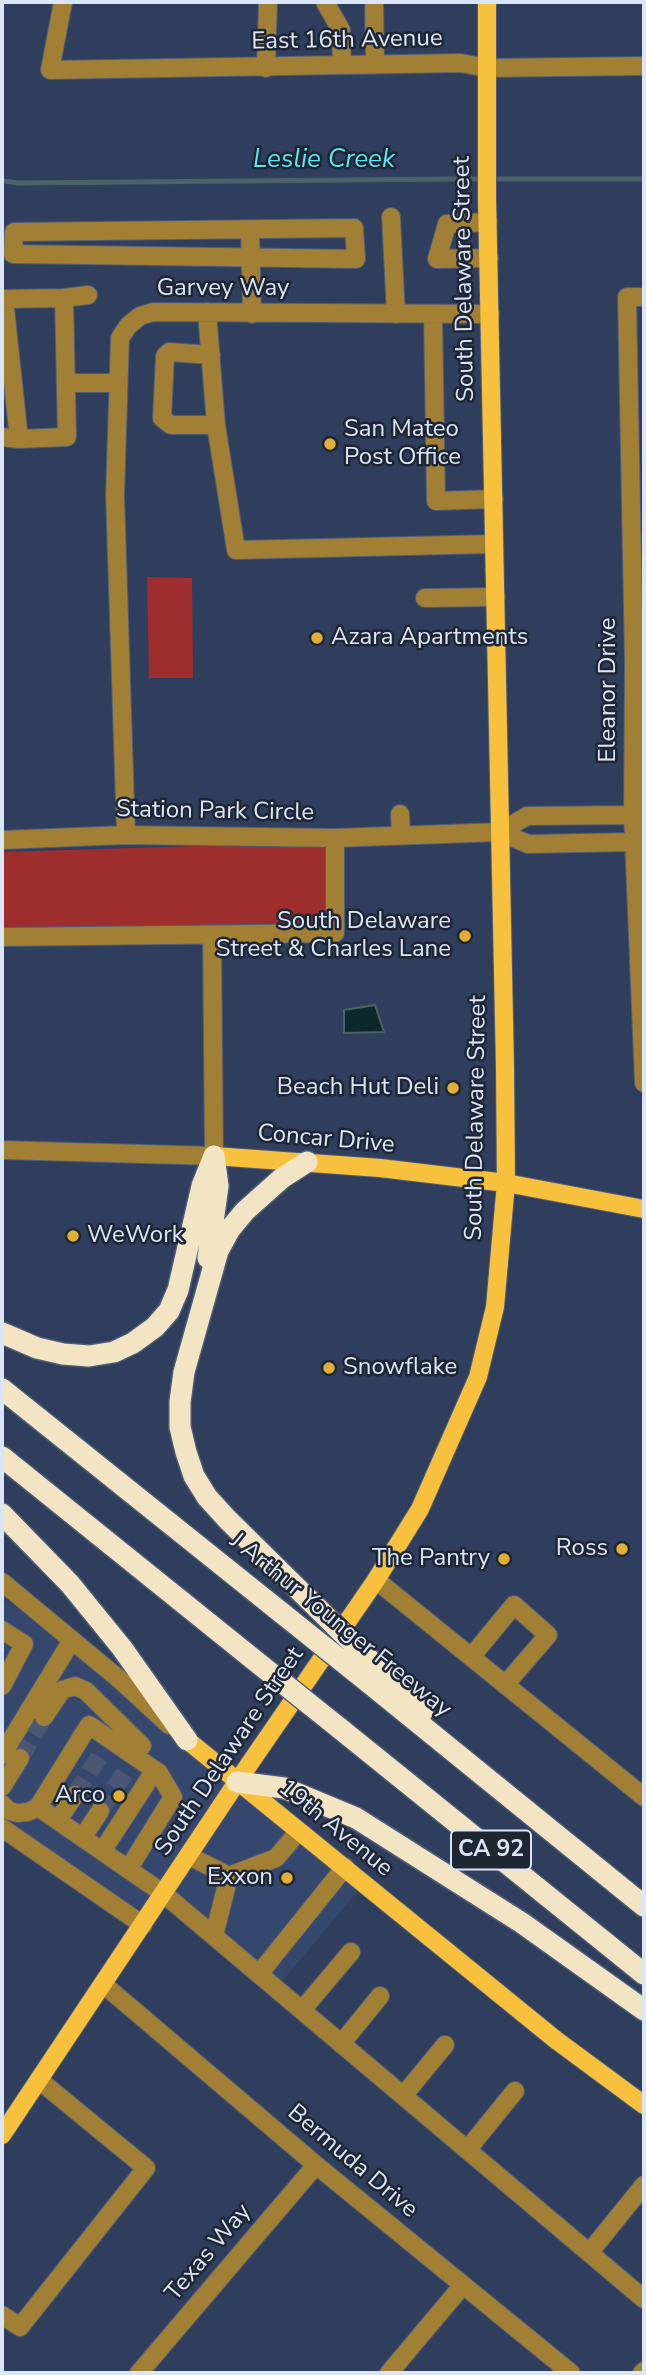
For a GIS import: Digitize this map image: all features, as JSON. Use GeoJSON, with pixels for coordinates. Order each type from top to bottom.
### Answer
{"type":"FeatureCollection","features":[{"type":"Feature","properties":{"kind":"highway"},"geometry":{"type":"LineString","coordinates":[[202,1302],[218,1186],[214,1156]]}},
{"type":"Feature","properties":{"kind":"highway"},"geometry":{"type":"LineString","coordinates":[[2,1333],[37,1348],[89,1356],[114,1352],[133,1343],[155,1327],[169,1311],[178,1290],[202,1186],[214,1156]]}},
{"type":"Feature","properties":{"kind":"highway"},"geometry":{"type":"LineString","coordinates":[[307,1162],[263,1194],[230,1229],[218,1251],[184,1372],[180,1427],[194,1476],[207,1497],[299,1590],[373,1675]]}},
{"type":"Feature","properties":{"kind":"highway","name":"J Arthur Younger Freeway"},"geometry":{"type":"LineString","coordinates":[[2,1389],[283,1614],[373,1675]]}},
{"type":"Feature","properties":{"kind":"highway","name":"CA 92"},"geometry":{"type":"LineString","coordinates":[[2,1457],[644,1974]]}},
{"type":"Feature","properties":{"kind":"highway"},"geometry":{"type":"LineString","coordinates":[[2,1514],[70,1584],[122,1648],[170,1721],[187,1740]]}},
{"type":"Feature","properties":{"kind":"highway","name":"CA 92"},"geometry":{"type":"LineString","coordinates":[[373,1675],[522,1808],[644,1906]]}},
{"type":"Feature","properties":{"kind":"highway"},"geometry":{"type":"LineString","coordinates":[[237,1782],[284,1788],[356,1818],[522,1923],[644,2010]]}},
{"type":"Feature","properties":{"kind":"main road","name":"South Delaware Street"},"geometry":{"type":"LineString","coordinates":[[2,2134],[237,1782],[376,1580],[420,1509],[478,1377],[495,1307],[506,1183],[487,198],[487,2]]}},
{"type":"Feature","properties":{"kind":"main road","name":"Concar Drive"},"geometry":{"type":"LineString","coordinates":[[214,1156],[380,1168],[506,1183],[644,1209]]}},
{"type":"Feature","properties":{"kind":"main road","name":"19th Avenue"},"geometry":{"type":"LineString","coordinates":[[187,1740],[556,2040],[644,2105]]}},
{"type":"Feature","properties":{"kind":"street","name":"East 16th Avenue"},"geometry":{"type":"LineString","coordinates":[[63,2],[50,70],[461,63],[487,68],[644,66]]}},
{"type":"Feature","properties":{"kind":"street"},"geometry":{"type":"LineString","coordinates":[[266,68],[268,2]]}},
{"type":"Feature","properties":{"kind":"street"},"geometry":{"type":"LineString","coordinates":[[325,2],[341,30],[342,65]]}},
{"type":"Feature","properties":{"kind":"street"},"geometry":{"type":"LineString","coordinates":[[368,2],[374,2],[375,64]]}},
{"type":"Feature","properties":{"kind":"street"},"geometry":{"type":"LineString","coordinates":[[391,218],[396,314]]}},
{"type":"Feature","properties":{"kind":"street"},"geometry":{"type":"LineString","coordinates":[[488,222],[447,224],[437,259],[489,258]]}},
{"type":"Feature","properties":{"kind":"street"},"geometry":{"type":"LineString","coordinates":[[354,229],[356,259],[13,254],[14,232],[125,231],[354,229]]}},
{"type":"Feature","properties":{"kind":"street"},"geometry":{"type":"LineString","coordinates":[[250,230],[251,314]]}},
{"type":"Feature","properties":{"kind":"street"},"geometry":{"type":"LineString","coordinates":[[125,231],[126,256]]}},
{"type":"Feature","properties":{"kind":"street"},"geometry":{"type":"LineString","coordinates":[[64,298],[67,437],[11,438],[4,299],[88,295]]}},
{"type":"Feature","properties":{"kind":"street","name":"Eleanor Drive"},"geometry":{"type":"LineString","coordinates":[[636,297],[639,663],[632,815],[644,1083]]}},
{"type":"Feature","properties":{"kind":"street","name":"Garvey Way"},"geometry":{"type":"LineString","coordinates":[[126,835],[115,495],[120,338],[140,316],[153,312],[490,314]]}},
{"type":"Feature","properties":{"kind":"street"},"geometry":{"type":"LineString","coordinates":[[207,312],[215,425],[236,550],[494,544]]}},
{"type":"Feature","properties":{"kind":"street"},"geometry":{"type":"LineString","coordinates":[[433,314],[436,501],[494,499]]}},
{"type":"Feature","properties":{"kind":"street"},"geometry":{"type":"LineString","coordinates":[[211,355],[169,352],[165,356],[162,418],[171,425],[215,425]]}},
{"type":"Feature","properties":{"kind":"street"},"geometry":{"type":"LineString","coordinates":[[66,383],[118,383]]}},
{"type":"Feature","properties":{"kind":"street"},"geometry":{"type":"LineString","coordinates":[[425,598],[495,597]]}},
{"type":"Feature","properties":{"kind":"street"},"geometry":{"type":"LineString","coordinates":[[400,814],[401,834]]}},
{"type":"Feature","properties":{"kind":"street"},"geometry":{"type":"LineString","coordinates":[[500,832],[527,816],[632,815]]}},
{"type":"Feature","properties":{"kind":"street"},"geometry":{"type":"LineString","coordinates":[[335,838],[500,832],[528,844],[633,842]]}},
{"type":"Feature","properties":{"kind":"street","name":"Station Park Circle"},"geometry":{"type":"LineString","coordinates":[[2,839],[126,835],[335,838],[335,933],[2,936]]}},
{"type":"Feature","properties":{"kind":"street"},"geometry":{"type":"LineString","coordinates":[[212,934],[214,1156]]}},
{"type":"Feature","properties":{"kind":"street","name":"Concar Drive"},"geometry":{"type":"LineString","coordinates":[[2,1150],[214,1156]]}},
{"type":"Feature","properties":{"kind":"street"},"geometry":{"type":"LineString","coordinates":[[376,1580],[644,1797]]}},
{"type":"Feature","properties":{"kind":"street"},"geometry":{"type":"LineString","coordinates":[[2,1582],[170,1721],[133,1756]]}},
{"type":"Feature","properties":{"kind":"street"},"geometry":{"type":"LineString","coordinates":[[471,1657],[514,1605],[548,1634],[505,1685]]}},
{"type":"Feature","properties":{"kind":"street"},"geometry":{"type":"LineString","coordinates":[[2,1630],[24,1644],[2,1685]]}},
{"type":"Feature","properties":{"kind":"street"},"geometry":{"type":"LineString","coordinates":[[2,1755],[72,1640]]}},
{"type":"Feature","properties":{"kind":"street"},"geometry":{"type":"LineString","coordinates":[[44,1717],[62,1690],[75,1686],[86,1691],[133,1756]]}},
{"type":"Feature","properties":{"kind":"street"},"geometry":{"type":"LineString","coordinates":[[2,1804],[9,1811],[18,1813],[38,1807],[89,1725],[106,1746],[133,1756],[155,1770],[173,1797],[129,1867]]}},
{"type":"Feature","properties":{"kind":"street"},"geometry":{"type":"LineString","coordinates":[[2,1787],[20,1758]]}},
{"type":"Feature","properties":{"kind":"street"},"geometry":{"type":"LineString","coordinates":[[103,1850],[155,1770]]}},
{"type":"Feature","properties":{"kind":"street"},"geometry":{"type":"LineString","coordinates":[[58,1820],[75,1795]]}},
{"type":"Feature","properties":{"kind":"street"},"geometry":{"type":"LineString","coordinates":[[38,1807],[129,1867],[164,1894],[644,2300]]}},
{"type":"Feature","properties":{"kind":"street"},"geometry":{"type":"LineString","coordinates":[[83,1837],[100,1811]]}},
{"type":"Feature","properties":{"kind":"street"},"geometry":{"type":"LineString","coordinates":[[2,1829],[143,1925]]}},
{"type":"Feature","properties":{"kind":"street"},"geometry":{"type":"LineString","coordinates":[[189,1856],[229,1876],[276,1858],[299,1831]]}},
{"type":"Feature","properties":{"kind":"street"},"geometry":{"type":"LineString","coordinates":[[259,1974],[345,1867]]}},
{"type":"Feature","properties":{"kind":"street"},"geometry":{"type":"LineString","coordinates":[[214,1936],[229,1876]]}},
{"type":"Feature","properties":{"kind":"street"},"geometry":{"type":"LineString","coordinates":[[302,2010],[351,1952]]}},
{"type":"Feature","properties":{"kind":"street","name":"Bermuda Drive"},"geometry":{"type":"LineString","coordinates":[[103,1984],[316,2165],[571,2373]]}},
{"type":"Feature","properties":{"kind":"street"},"geometry":{"type":"LineString","coordinates":[[341,2044],[380,1996]]}},
{"type":"Feature","properties":{"kind":"street"},"geometry":{"type":"LineString","coordinates":[[403,2096],[446,2045]]}},
{"type":"Feature","properties":{"kind":"street"},"geometry":{"type":"LineString","coordinates":[[2,2315],[20,2327],[146,2168],[39,2080]]}},
{"type":"Feature","properties":{"kind":"street"},"geometry":{"type":"LineString","coordinates":[[467,2150],[515,2091]]}},
{"type":"Feature","properties":{"kind":"street","name":"Texas Way"},"geometry":{"type":"LineString","coordinates":[[139,2373],[316,2165]]}},
{"type":"Feature","properties":{"kind":"street"},"geometry":{"type":"LineString","coordinates":[[589,2253],[644,2185]]}},
{"type":"Feature","properties":{"kind":"street"},"geometry":{"type":"LineString","coordinates":[[389,2373],[463,2285]]}},
{"type":"Feature","properties":{"kind":"shaded area"},"geometry":{"type":"Polygon","coordinates":[[[147,577],[192,578],[193,678],[149,678],[147,577]]]}},
{"type":"Feature","properties":{"kind":"shaded area"},"geometry":{"type":"Polygon","coordinates":[[[331,842],[333,928],[2,930],[2,852],[331,842]]]}},
{"type":"Feature","properties":{"kind":"shaded area"},"geometry":{"type":"Polygon","coordinates":[[[375,1005],[384,1032],[344,1033],[344,1010],[375,1005]]]}},
{"type":"Feature","properties":{"kind":"shaded area"},"geometry":{"type":"Polygon","coordinates":[[[2,1597],[60,1642],[2,1741],[2,1597]]]}},
{"type":"Feature","properties":{"kind":"shaded area"},"geometry":{"type":"Polygon","coordinates":[[[68,1649],[275,1819],[358,1891],[278,1986],[182,1906],[127,1908],[2,1825],[2,1759],[68,1649]]]}},
{"type":"Feature","properties":{"kind":"waterway","name":"Leslie Creek"},"geometry":{"type":"LineString","coordinates":[[5,181],[644,179]]}},
{"type":"Feature","properties":{"kind":"tunnel"},"geometry":{"type":"LineString","coordinates":[[20,1758],[44,1717]]}},
{"type":"Feature","properties":{"kind":"tunnel"},"geometry":{"type":"LineString","coordinates":[[75,1795],[101,1754]]}},
{"type":"Feature","properties":{"kind":"tunnel"},"geometry":{"type":"LineString","coordinates":[[100,1811],[126,1771]]}},
{"type":"Feature","properties":{"kind":"place","name":"San Mateo Post Office"},"geometry":{"type":"Point","coordinates":[330,444]}},
{"type":"Feature","properties":{"kind":"place","name":"Azara Apartments"},"geometry":{"type":"Point","coordinates":[317,638]}},
{"type":"Feature","properties":{"kind":"place","name":"South Delaware Street & Charles Lane"},"geometry":{"type":"Point","coordinates":[465,936]}},
{"type":"Feature","properties":{"kind":"place","name":"Beach Hut Deli"},"geometry":{"type":"Point","coordinates":[453,1088]}},
{"type":"Feature","properties":{"kind":"place","name":"WeWork"},"geometry":{"type":"Point","coordinates":[73,1236]}},
{"type":"Feature","properties":{"kind":"place","name":"Snowflake"},"geometry":{"type":"Point","coordinates":[329,1368]}},
{"type":"Feature","properties":{"kind":"place","name":"Ross"},"geometry":{"type":"Point","coordinates":[622,1549]}},
{"type":"Feature","properties":{"kind":"place","name":"The Pantry"},"geometry":{"type":"Point","coordinates":[504,1559]}},
{"type":"Feature","properties":{"kind":"place","name":"Arco"},"geometry":{"type":"Point","coordinates":[119,1796]}},
{"type":"Feature","properties":{"kind":"place","name":"Exxon"},"geometry":{"type":"Point","coordinates":[287,1878]}}]}
